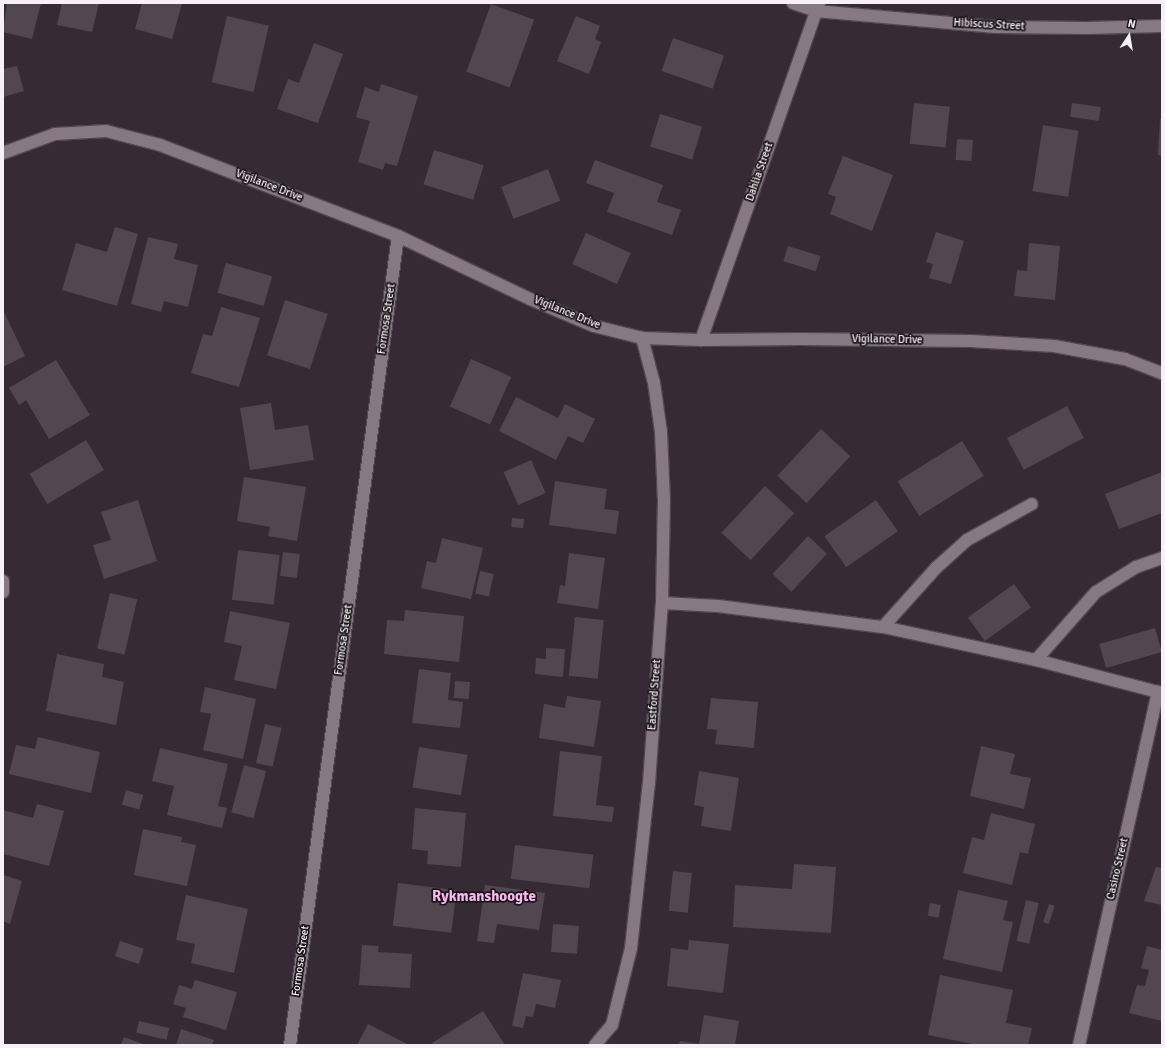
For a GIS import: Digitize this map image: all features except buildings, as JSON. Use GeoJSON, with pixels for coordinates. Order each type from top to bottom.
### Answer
{"type":"FeatureCollection","features":[{"type":"Feature","properties":{"kind":"street","name":"Hibiscus Street"},"geometry":{"type":"LineString","coordinates":[[793,3],[995,27],[1087,28],[1162,26]]}},
{"type":"Feature","properties":{"kind":"street","name":"Dahlia Street"},"geometry":{"type":"LineString","coordinates":[[701,340],[818,7]]}},
{"type":"Feature","properties":{"kind":"street","name":"Vigilance Drive"},"geometry":{"type":"LineString","coordinates":[[3,153],[55,134],[106,131],[160,145],[398,236],[530,299],[594,326],[642,338],[701,340],[800,338],[955,341],[1054,346],[1125,359],[1162,373]]}},
{"type":"Feature","properties":{"kind":"street","name":"Formosa Street"},"geometry":{"type":"LineString","coordinates":[[290,1045],[398,236]]}},
{"type":"Feature","properties":{"kind":"street","name":"Eastford Street"},"geometry":{"type":"LineString","coordinates":[[595,1045],[612,1025],[630,948],[649,783],[662,603],[664,501],[661,432],[654,383],[642,338]]}},
{"type":"Feature","properties":{"kind":"street"},"geometry":{"type":"LineString","coordinates":[[883,627],[936,568],[967,540],[1032,504]]}},
{"type":"Feature","properties":{"kind":"street"},"geometry":{"type":"LineString","coordinates":[[1036,660],[1096,592],[1136,567],[1162,558]]}},
{"type":"Feature","properties":{"kind":"street"},"geometry":{"type":"LineString","coordinates":[[3,581],[3,592]]}},
{"type":"Feature","properties":{"kind":"street"},"geometry":{"type":"LineString","coordinates":[[662,603],[718,606],[883,627],[1036,660],[1160,693]]}},
{"type":"Feature","properties":{"kind":"street","name":"Casino Street"},"geometry":{"type":"LineString","coordinates":[[1079,1045],[1160,693]]}},
{"type":"Feature","properties":{"kind":"district","name":"Rykmanshoogte"},"geometry":{"type":"Point","coordinates":[484,897]}}]}
